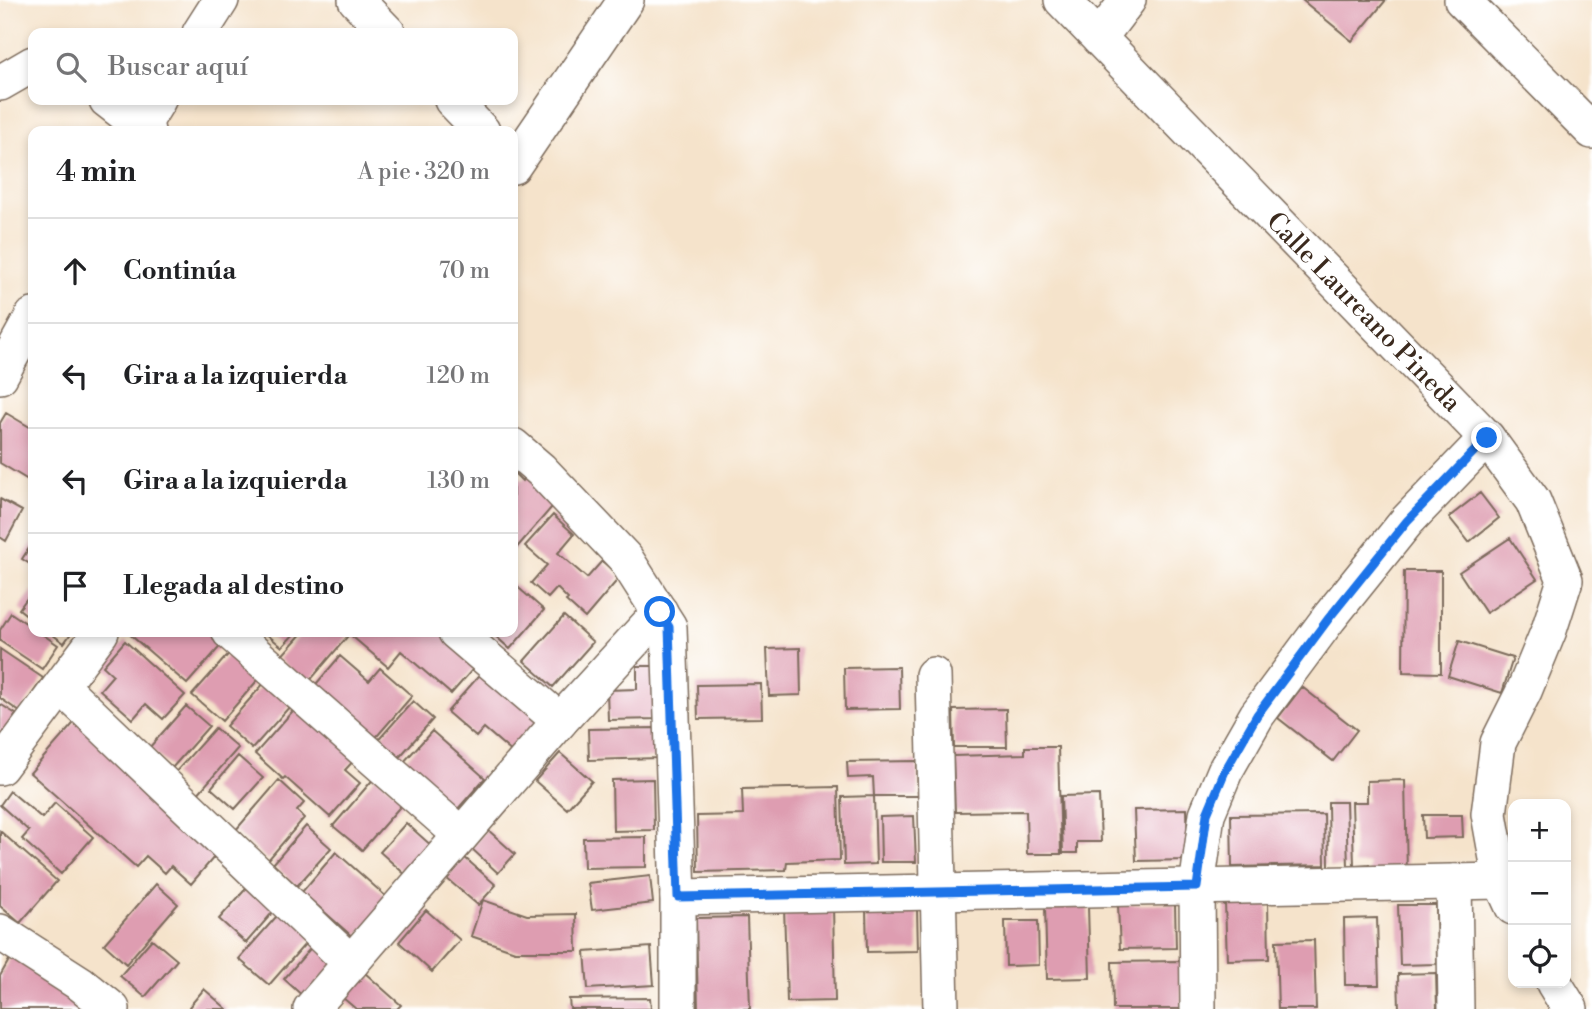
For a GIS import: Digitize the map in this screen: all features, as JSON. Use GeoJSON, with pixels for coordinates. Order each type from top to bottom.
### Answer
{"type":"FeatureCollection","features":[{"type":"Feature","properties":{"kind":"street"},"geometry":{"type":"LineString","coordinates":[[203,28],[221,0]]}},
{"type":"Feature","properties":{"kind":"street"},"geometry":{"type":"LineString","coordinates":[[356,0],[383,28]]}},
{"type":"Feature","properties":{"kind":"street"},"geometry":{"type":"LineString","coordinates":[[518,157],[626,0]]}},
{"type":"Feature","properties":{"kind":"street","name":"Calle Laureano Pineda"},"geometry":{"type":"LineString","coordinates":[[1062,0],[1487,438],[1533,500],[1564,580],[1544,642],[1524,691],[1497,743],[1489,814],[1507,894]]}},
{"type":"Feature","properties":{"kind":"street"},"geometry":{"type":"LineString","coordinates":[[1099,38],[1128,0]]}},
{"type":"Feature","properties":{"kind":"street"},"geometry":{"type":"LineString","coordinates":[[1462,0],[1592,131]]}},
{"type":"Feature","properties":{"kind":"street"},"geometry":{"type":"LineString","coordinates":[[0,83],[28,67]]}},
{"type":"Feature","properties":{"kind":"street"},"geometry":{"type":"LineString","coordinates":[[116,105],[146,122]]}},
{"type":"Feature","properties":{"kind":"street"},"geometry":{"type":"LineString","coordinates":[[457,105],[477,126]]}},
{"type":"Feature","properties":{"kind":"street"},"geometry":{"type":"LineString","coordinates":[[0,376],[28,329]]}},
{"type":"Feature","properties":{"kind":"street"},"geometry":{"type":"LineString","coordinates":[[1198,1009],[1197,887],[1207,814],[1225,771],[1257,715],[1329,618],[1407,521],[1487,438]]}},
{"type":"Feature","properties":{"kind":"street"},"geometry":{"type":"LineString","coordinates":[[518,450],[541,470],[625,558],[669,627],[678,897],[678,1009]]}},
{"type":"Feature","properties":{"kind":"street"},"geometry":{"type":"LineString","coordinates":[[311,1009],[560,721],[660,612]]}},
{"type":"Feature","properties":{"kind":"street"},"geometry":{"type":"LineString","coordinates":[[0,767],[97,637]]}},
{"type":"Feature","properties":{"kind":"street"},"geometry":{"type":"LineString","coordinates":[[236,637],[461,835]]}},
{"type":"Feature","properties":{"kind":"street"},"geometry":{"type":"LineString","coordinates":[[462,637],[560,721]]}},
{"type":"Feature","properties":{"kind":"street"},"geometry":{"type":"LineString","coordinates":[[933,674],[942,1009]]}},
{"type":"Feature","properties":{"kind":"street"},"geometry":{"type":"LineString","coordinates":[[61,686],[351,963]]}},
{"type":"Feature","properties":{"kind":"street"},"geometry":{"type":"LineString","coordinates":[[1454,882],[1456,1009]]}},
{"type":"Feature","properties":{"kind":"street"},"geometry":{"type":"LineString","coordinates":[[678,897],[1454,882],[1507,894]]}},
{"type":"Feature","properties":{"kind":"street"},"geometry":{"type":"LineString","coordinates":[[0,932],[81,984],[112,1009]]}},
{"type":"Feature","properties":{"kind":"street"},"geometry":{"type":"LineString","coordinates":[[1557,988],[1570,1009]]}},
{"type":"Feature","properties":{"kind":"building"},"geometry":{"type":"Polygon","coordinates":[[[1302,0],[1386,0],[1352,41],[1302,0]]]}},
{"type":"Feature","properties":{"kind":"building"},"geometry":{"type":"Polygon","coordinates":[[[6,413],[28,426],[28,480],[0,463],[0,423],[6,413]]]}},
{"type":"Feature","properties":{"kind":"building"},"geometry":{"type":"Polygon","coordinates":[[[528,473],[558,500],[518,546],[518,477],[522,481],[528,473]]]}},
{"type":"Feature","properties":{"kind":"building"},"geometry":{"type":"Polygon","coordinates":[[[1480,493],[1499,518],[1469,542],[1449,517],[1480,493]]]}},
{"type":"Feature","properties":{"kind":"building"},"geometry":{"type":"Polygon","coordinates":[[[0,499],[22,511],[6,541],[0,537],[0,499]]]}},
{"type":"Feature","properties":{"kind":"building"},"geometry":{"type":"Polygon","coordinates":[[[553,515],[574,534],[558,553],[587,578],[602,561],[620,577],[585,618],[566,601],[568,599],[557,588],[548,598],[531,583],[547,565],[525,546],[553,515]]]}},
{"type":"Feature","properties":{"kind":"building"},"geometry":{"type":"Polygon","coordinates":[[[1510,538],[1537,579],[1486,613],[1459,572],[1510,538]]]}},
{"type":"Feature","properties":{"kind":"building"},"geometry":{"type":"Polygon","coordinates":[[[28,550],[28,563],[22,559],[28,550]]]}},
{"type":"Feature","properties":{"kind":"building"},"geometry":{"type":"Polygon","coordinates":[[[1404,571],[1441,571],[1441,673],[1403,672],[1404,571]]]}},
{"type":"Feature","properties":{"kind":"building"},"geometry":{"type":"Polygon","coordinates":[[[518,587],[544,610],[510,649],[497,637],[518,637],[518,587]]]}},
{"type":"Feature","properties":{"kind":"building"},"geometry":{"type":"Polygon","coordinates":[[[28,597],[28,616],[19,609],[28,597]]]}},
{"type":"Feature","properties":{"kind":"building"},"geometry":{"type":"Polygon","coordinates":[[[11,613],[28,625],[28,637],[46,637],[58,645],[42,669],[0,641],[0,630],[11,613]]]}},
{"type":"Feature","properties":{"kind":"building"},"geometry":{"type":"Polygon","coordinates":[[[564,616],[593,642],[553,687],[524,661],[564,616]]]}},
{"type":"Feature","properties":{"kind":"building"},"geometry":{"type":"Polygon","coordinates":[[[56,637],[68,637],[64,643],[56,637]]]}},
{"type":"Feature","properties":{"kind":"building"},"geometry":{"type":"Polygon","coordinates":[[[133,637],[218,637],[224,642],[187,684],[133,637]]]}},
{"type":"Feature","properties":{"kind":"building"},"geometry":{"type":"Polygon","coordinates":[[[270,637],[291,637],[282,647],[270,637]]]}},
{"type":"Feature","properties":{"kind":"building"},"geometry":{"type":"Polygon","coordinates":[[[299,637],[347,637],[307,684],[279,659],[299,637]]]}},
{"type":"Feature","properties":{"kind":"building"},"geometry":{"type":"Polygon","coordinates":[[[353,637],[453,637],[480,661],[451,694],[401,651],[388,667],[353,637]]]}},
{"type":"Feature","properties":{"kind":"building"},"geometry":{"type":"Polygon","coordinates":[[[125,641],[185,695],[163,719],[146,704],[133,719],[100,690],[113,675],[103,666],[125,641]]]}},
{"type":"Feature","properties":{"kind":"building"},"geometry":{"type":"Polygon","coordinates":[[[1459,641],[1513,658],[1502,693],[1448,676],[1459,641]]]}},
{"type":"Feature","properties":{"kind":"building"},"geometry":{"type":"Polygon","coordinates":[[[800,648],[801,695],[769,696],[767,649],[800,648]]]}},
{"type":"Feature","properties":{"kind":"building"},"geometry":{"type":"Polygon","coordinates":[[[0,649],[43,678],[20,712],[0,698],[0,649]]]}},
{"type":"Feature","properties":{"kind":"building"},"geometry":{"type":"Polygon","coordinates":[[[233,649],[262,675],[222,721],[192,695],[233,649]]]}},
{"type":"Feature","properties":{"kind":"building"},"geometry":{"type":"Polygon","coordinates":[[[340,656],[369,681],[380,668],[412,696],[371,743],[311,690],[340,656]]]}},
{"type":"Feature","properties":{"kind":"building"},"geometry":{"type":"Polygon","coordinates":[[[637,666],[658,666],[660,719],[608,720],[607,690],[637,689],[637,666]]]}},
{"type":"Feature","properties":{"kind":"building"},"geometry":{"type":"Polygon","coordinates":[[[899,667],[900,709],[845,710],[844,668],[899,667]]]}},
{"type":"Feature","properties":{"kind":"building"},"geometry":{"type":"Polygon","coordinates":[[[485,669],[542,719],[513,753],[484,728],[476,737],[447,712],[485,669]]]}},
{"type":"Feature","properties":{"kind":"building"},"geometry":{"type":"Polygon","coordinates":[[[265,682],[291,705],[252,749],[226,726],[265,682]]]}},
{"type":"Feature","properties":{"kind":"building"},"geometry":{"type":"Polygon","coordinates":[[[761,684],[762,718],[698,719],[697,685],[761,684]]]}},
{"type":"Feature","properties":{"kind":"building"},"geometry":{"type":"Polygon","coordinates":[[[1302,687],[1357,730],[1333,761],[1278,718],[1302,687]]]}},
{"type":"Feature","properties":{"kind":"building"},"geometry":{"type":"Polygon","coordinates":[[[413,701],[433,719],[395,762],[374,745],[413,701]]]}},
{"type":"Feature","properties":{"kind":"building"},"geometry":{"type":"Polygon","coordinates":[[[0,704],[16,714],[0,742],[0,704]]]}},
{"type":"Feature","properties":{"kind":"building"},"geometry":{"type":"Polygon","coordinates":[[[298,705],[357,757],[345,770],[360,783],[330,817],[255,754],[298,705]]]}},
{"type":"Feature","properties":{"kind":"building"},"geometry":{"type":"Polygon","coordinates":[[[186,706],[209,726],[172,768],[149,748],[186,706]]]}},
{"type":"Feature","properties":{"kind":"building"},"geometry":{"type":"Polygon","coordinates":[[[1006,709],[1007,747],[954,747],[953,710],[1006,709]]]}},
{"type":"Feature","properties":{"kind":"building"},"geometry":{"type":"Polygon","coordinates":[[[79,717],[220,850],[191,884],[171,866],[165,873],[146,856],[136,867],[30,773],[79,717]]]}},
{"type":"Feature","properties":{"kind":"building"},"geometry":{"type":"Polygon","coordinates":[[[215,728],[238,748],[196,796],[173,775],[215,728]]]}},
{"type":"Feature","properties":{"kind":"building"},"geometry":{"type":"Polygon","coordinates":[[[657,728],[658,758],[589,760],[588,729],[657,728]]]}},
{"type":"Feature","properties":{"kind":"building"},"geometry":{"type":"Polygon","coordinates":[[[432,731],[485,778],[456,811],[402,764],[432,731]]]}},
{"type":"Feature","properties":{"kind":"building"},"geometry":{"type":"Polygon","coordinates":[[[1025,747],[1058,747],[1061,854],[1027,854],[1026,811],[955,812],[953,756],[1025,754],[1025,747]]]}},
{"type":"Feature","properties":{"kind":"building"},"geometry":{"type":"Polygon","coordinates":[[[560,753],[592,781],[567,809],[535,781],[560,753]]]}},
{"type":"Feature","properties":{"kind":"building"},"geometry":{"type":"Polygon","coordinates":[[[238,756],[263,778],[235,809],[211,788],[238,756]]]}},
{"type":"Feature","properties":{"kind":"building"},"geometry":{"type":"Polygon","coordinates":[[[917,761],[918,796],[874,796],[873,777],[848,778],[847,762],[917,761]]]}},
{"type":"Feature","properties":{"kind":"building"},"geometry":{"type":"Polygon","coordinates":[[[376,776],[405,801],[362,850],[333,826],[376,776]]]}},
{"type":"Feature","properties":{"kind":"building"},"geometry":{"type":"Polygon","coordinates":[[[653,779],[654,830],[613,831],[612,780],[653,779]]]}},
{"type":"Feature","properties":{"kind":"building"},"geometry":{"type":"Polygon","coordinates":[[[279,780],[304,803],[297,811],[304,818],[268,860],[235,831],[279,780]]]}},
{"type":"Feature","properties":{"kind":"building"},"geometry":{"type":"Polygon","coordinates":[[[1405,780],[1407,875],[1369,876],[1369,864],[1354,865],[1352,802],[1367,802],[1367,781],[1405,780]]]}},
{"type":"Feature","properties":{"kind":"building"},"geometry":{"type":"Polygon","coordinates":[[[838,787],[840,860],[787,862],[786,870],[698,872],[697,816],[743,815],[742,789],[838,787]]]}},
{"type":"Feature","properties":{"kind":"building"},"geometry":{"type":"Polygon","coordinates":[[[10,791],[42,818],[55,803],[93,837],[61,874],[22,839],[29,831],[0,805],[10,791]]]}},
{"type":"Feature","properties":{"kind":"building"},"geometry":{"type":"Polygon","coordinates":[[[1099,795],[1101,842],[1077,842],[1077,853],[1063,853],[1061,796],[1099,795]]]}},
{"type":"Feature","properties":{"kind":"building"},"geometry":{"type":"Polygon","coordinates":[[[874,796],[876,864],[844,865],[842,797],[874,796]]]}},
{"type":"Feature","properties":{"kind":"building"},"geometry":{"type":"Polygon","coordinates":[[[1328,802],[1346,802],[1348,867],[1329,867],[1328,802]]]}},
{"type":"Feature","properties":{"kind":"building"},"geometry":{"type":"Polygon","coordinates":[[[1187,809],[1188,860],[1136,861],[1134,810],[1187,809]]]}},
{"type":"Feature","properties":{"kind":"building"},"geometry":{"type":"Polygon","coordinates":[[[1324,814],[1325,865],[1232,867],[1231,815],[1324,814]]]}},
{"type":"Feature","properties":{"kind":"building"},"geometry":{"type":"Polygon","coordinates":[[[1423,815],[1462,815],[1463,837],[1424,838],[1423,815]]]}},
{"type":"Feature","properties":{"kind":"building"},"geometry":{"type":"Polygon","coordinates":[[[914,816],[916,862],[881,862],[880,817],[914,816]]]}},
{"type":"Feature","properties":{"kind":"building"},"geometry":{"type":"Polygon","coordinates":[[[406,823],[433,847],[408,877],[380,852],[406,823]]]}},
{"type":"Feature","properties":{"kind":"building"},"geometry":{"type":"Polygon","coordinates":[[[306,826],[331,848],[297,886],[273,864],[306,826]]]}},
{"type":"Feature","properties":{"kind":"building"},"geometry":{"type":"Polygon","coordinates":[[[487,829],[515,854],[498,873],[471,848],[487,829]]]}},
{"type":"Feature","properties":{"kind":"building"},"geometry":{"type":"Polygon","coordinates":[[[0,831],[57,881],[20,923],[0,906],[0,831]]]}},
{"type":"Feature","properties":{"kind":"building"},"geometry":{"type":"Polygon","coordinates":[[[646,837],[646,867],[584,868],[583,838],[646,837]]]}},
{"type":"Feature","properties":{"kind":"building"},"geometry":{"type":"Polygon","coordinates":[[[336,852],[390,900],[355,939],[302,892],[336,852]]]}},
{"type":"Feature","properties":{"kind":"building"},"geometry":{"type":"Polygon","coordinates":[[[464,857],[496,885],[478,905],[446,878],[464,857]]]}},
{"type":"Feature","properties":{"kind":"building"},"geometry":{"type":"Polygon","coordinates":[[[650,876],[653,903],[592,910],[588,883],[650,876]]]}},
{"type":"Feature","properties":{"kind":"building"},"geometry":{"type":"Polygon","coordinates":[[[251,883],[278,906],[246,943],[219,919],[251,883]]]}},
{"type":"Feature","properties":{"kind":"building"},"geometry":{"type":"Polygon","coordinates":[[[156,884],[178,904],[126,964],[104,944],[156,884]]]}},
{"type":"Feature","properties":{"kind":"building"},"geometry":{"type":"Polygon","coordinates":[[[483,900],[527,915],[576,914],[577,951],[515,951],[471,936],[483,900]]]}},
{"type":"Feature","properties":{"kind":"building"},"geometry":{"type":"Polygon","coordinates":[[[1268,902],[1269,959],[1227,960],[1225,903],[1268,902]]]}},
{"type":"Feature","properties":{"kind":"building"},"geometry":{"type":"Polygon","coordinates":[[[1175,904],[1176,948],[1120,949],[1118,905],[1175,904]]]}},
{"type":"Feature","properties":{"kind":"building"},"geometry":{"type":"Polygon","coordinates":[[[1398,905],[1436,905],[1437,964],[1400,965],[1398,905]]]}},
{"type":"Feature","properties":{"kind":"building"},"geometry":{"type":"Polygon","coordinates":[[[833,906],[835,1001],[787,1002],[784,907],[833,906]]]}},
{"type":"Feature","properties":{"kind":"building"},"geometry":{"type":"Polygon","coordinates":[[[1088,906],[1090,978],[1047,979],[1045,907],[1088,906]]]}},
{"type":"Feature","properties":{"kind":"building"},"geometry":{"type":"Polygon","coordinates":[[[917,908],[918,951],[867,952],[866,909],[917,908]]]}},
{"type":"Feature","properties":{"kind":"building"},"geometry":{"type":"Polygon","coordinates":[[[283,909],[313,935],[269,985],[239,959],[283,909]]]}},
{"type":"Feature","properties":{"kind":"building"},"geometry":{"type":"Polygon","coordinates":[[[426,910],[460,940],[432,972],[399,942],[426,910]]]}},
{"type":"Feature","properties":{"kind":"building"},"geometry":{"type":"Polygon","coordinates":[[[747,917],[750,1009],[698,1009],[696,918],[747,917]]]}},
{"type":"Feature","properties":{"kind":"building"},"geometry":{"type":"Polygon","coordinates":[[[1377,918],[1379,985],[1345,985],[1344,919],[1377,918]]]}},
{"type":"Feature","properties":{"kind":"building"},"geometry":{"type":"Polygon","coordinates":[[[1005,921],[1038,921],[1039,965],[1006,966],[1005,921]]]}},
{"type":"Feature","properties":{"kind":"building"},"geometry":{"type":"Polygon","coordinates":[[[152,939],[177,960],[145,997],[120,976],[152,939]]]}},
{"type":"Feature","properties":{"kind":"building"},"geometry":{"type":"Polygon","coordinates":[[[1314,940],[1316,1009],[1278,1009],[1276,941],[1314,940]]]}},
{"type":"Feature","properties":{"kind":"building"},"geometry":{"type":"Polygon","coordinates":[[[315,943],[336,962],[305,998],[284,979],[315,943]]]}},
{"type":"Feature","properties":{"kind":"building"},"geometry":{"type":"Polygon","coordinates":[[[651,947],[654,985],[588,989],[585,952],[651,947]]]}},
{"type":"Feature","properties":{"kind":"building"},"geometry":{"type":"Polygon","coordinates":[[[12,955],[102,1009],[0,1009],[0,976],[12,955]]]}},
{"type":"Feature","properties":{"kind":"building"},"geometry":{"type":"Polygon","coordinates":[[[1180,961],[1182,1009],[1113,1009],[1112,962],[1180,961]]]}},
{"type":"Feature","properties":{"kind":"building"},"geometry":{"type":"Polygon","coordinates":[[[365,973],[401,1005],[397,1009],[356,1009],[343,998],[365,973]]]}},
{"type":"Feature","properties":{"kind":"building"},"geometry":{"type":"Polygon","coordinates":[[[1436,973],[1437,1009],[1399,1009],[1398,974],[1436,973]]]}},
{"type":"Feature","properties":{"kind":"building"},"geometry":{"type":"Polygon","coordinates":[[[204,989],[227,1009],[190,1009],[204,989]]]}},
{"type":"Feature","properties":{"kind":"building"},"geometry":{"type":"Polygon","coordinates":[[[650,998],[651,1009],[570,1009],[569,999],[650,998]]]}},
{"type":"Feature","properties":{"kind":"route"},"geometry":{"type":"LineString","coordinates":[[660,612],[669,627],[678,897],[1197,887],[1207,814],[1225,771],[1257,715],[1329,618],[1407,521],[1487,438]]}}]}
